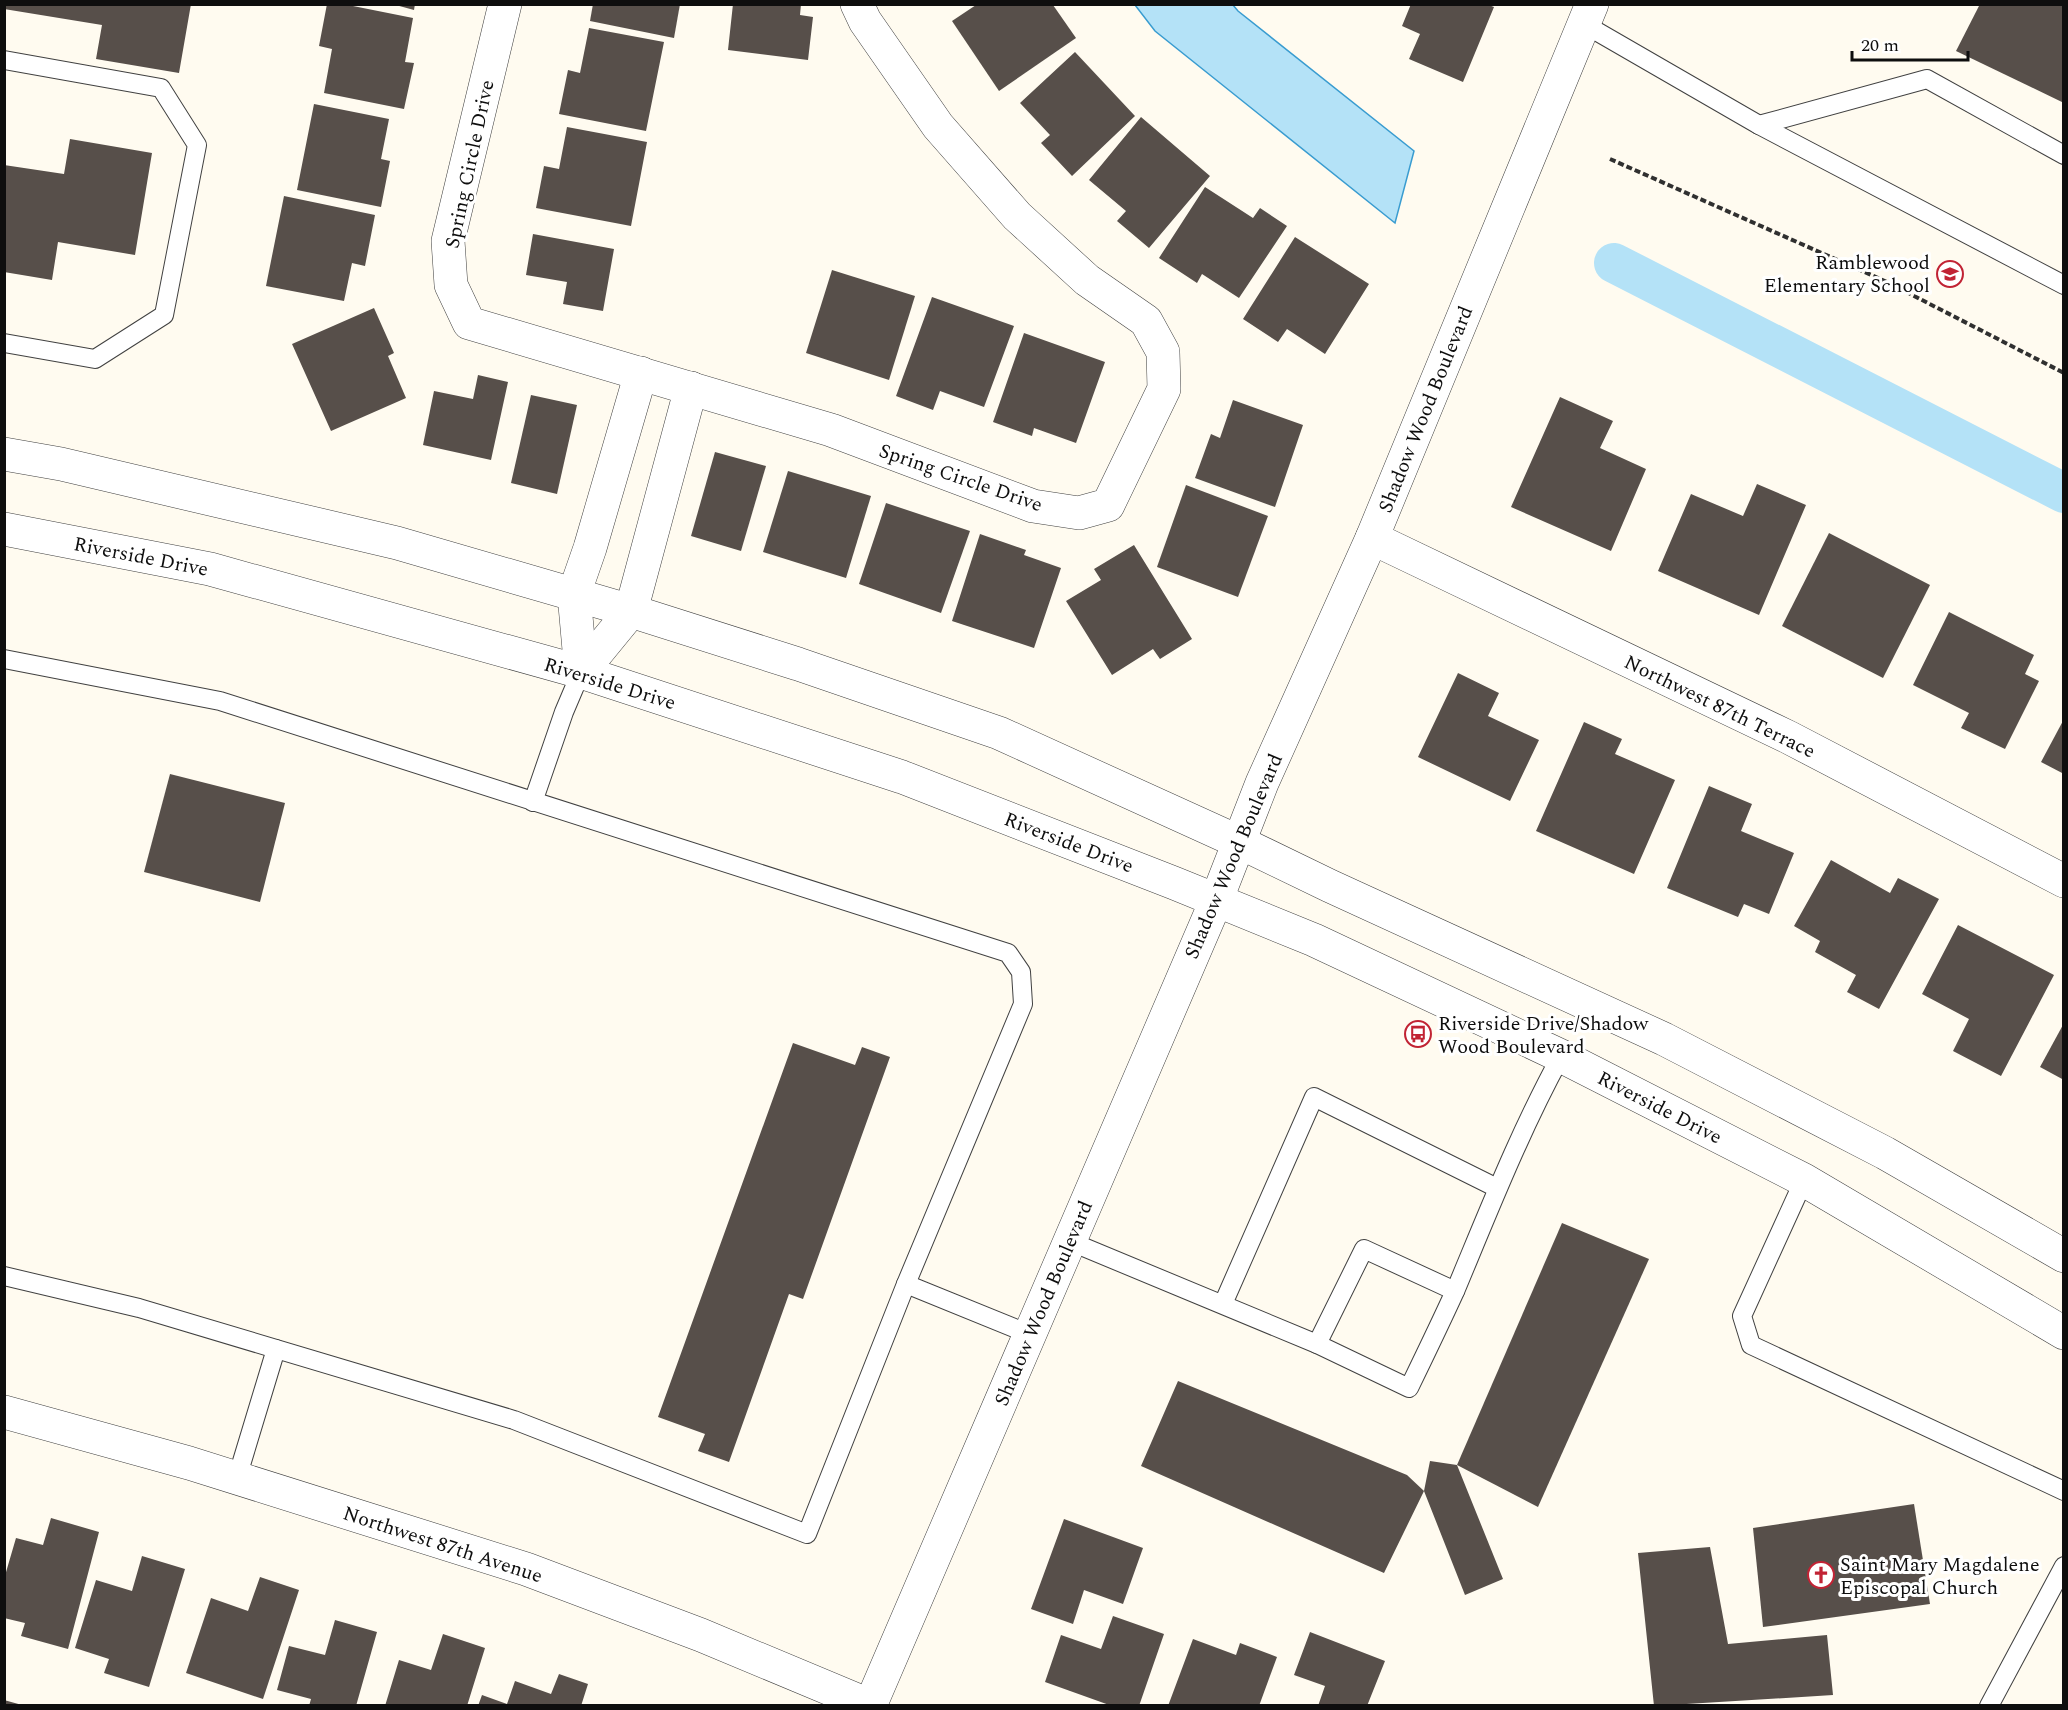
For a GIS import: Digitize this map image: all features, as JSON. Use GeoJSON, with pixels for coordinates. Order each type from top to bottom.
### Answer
{"type":"FeatureCollection","features":[{"type":"Feature","properties":{"kind":"street","name":"Spring Circle Drive"},"geometry":{"type":"LineString","coordinates":[[505,4],[448,241],[451,285],[469,323],[831,430],[1033,506],[1079,513],[1108,505],[1164,389],[1163,352],[1146,321],[1087,280],[1017,216],[938,126],[865,21],[857,4]]}},
{"type":"Feature","properties":{"kind":"street","name":"Shadow Wood Boulevard"},"geometry":{"type":"LineString","coordinates":[[870,1705],[1216,901],[1262,783],[1372,538],[1588,14]]}},
{"type":"Feature","properties":{"kind":"street"},"geometry":{"type":"LineString","coordinates":[[581,672],[574,594],[590,548],[641,372]]}},
{"type":"Feature","properties":{"kind":"street"},"geometry":{"type":"LineString","coordinates":[[581,672],[631,610],[691,388]]}},
{"type":"Feature","properties":{"kind":"street"},"geometry":{"type":"LineString","coordinates":[[4,454],[60,464],[397,543],[631,610],[999,733],[1664,1039],[1885,1153],[2064,1256]]}},
{"type":"Feature","properties":{"kind":"street","name":"Riverside Drive"},"geometry":{"type":"LineString","coordinates":[[4,529],[210,569],[581,672],[902,777],[1314,940],[1561,1056],[1804,1180],[2064,1333]]}},
{"type":"Feature","properties":{"kind":"street","name":"Northwest 87th Terrace"},"geometry":{"type":"LineString","coordinates":[[1372,538],[1788,737],[2064,882]]}},
{"type":"Feature","properties":{"kind":"street","name":"Northwest 87th Avenue"},"geometry":{"type":"LineString","coordinates":[[4,1412],[237,1478],[526,1569],[701,1635],[870,1705]]}},
{"type":"Feature","properties":{"kind":"lane"},"geometry":{"type":"LineString","coordinates":[[1588,14],[1759,124],[2064,285]]}},
{"type":"Feature","properties":{"kind":"lane"},"geometry":{"type":"LineString","coordinates":[[4,60],[161,88],[197,145],[164,315],[95,359],[4,343]]}},
{"type":"Feature","properties":{"kind":"lane"},"geometry":{"type":"LineString","coordinates":[[1759,124],[1927,79],[2064,155]]}},
{"type":"Feature","properties":{"kind":"lane"},"geometry":{"type":"LineString","coordinates":[[4,659],[220,701],[1008,954],[1021,972],[1023,1004],[906,1284],[807,1534],[514,1420],[139,1308],[4,1276]]}},
{"type":"Feature","properties":{"kind":"lane"},"geometry":{"type":"LineString","coordinates":[[533,802],[564,712],[581,672]]}},
{"type":"Feature","properties":{"kind":"lane"},"geometry":{"type":"LineString","coordinates":[[1069,1241],[1317,1344],[1409,1388],[1455,1291],[1497,1188],[1537,1100],[1561,1056]]}},
{"type":"Feature","properties":{"kind":"lane"},"geometry":{"type":"LineString","coordinates":[[1223,1304],[1314,1097],[1497,1188]]}},
{"type":"Feature","properties":{"kind":"lane"},"geometry":{"type":"LineString","coordinates":[[1804,1180],[1742,1316],[1751,1345],[2064,1491]]}},
{"type":"Feature","properties":{"kind":"lane"},"geometry":{"type":"LineString","coordinates":[[1317,1344],[1364,1250],[1455,1291]]}},
{"type":"Feature","properties":{"kind":"lane"},"geometry":{"type":"LineString","coordinates":[[906,1284],[1029,1334]]}},
{"type":"Feature","properties":{"kind":"lane"},"geometry":{"type":"LineString","coordinates":[[237,1478],[276,1349]]}},
{"type":"Feature","properties":{"kind":"lane"},"geometry":{"type":"LineString","coordinates":[[1989,1706],[2064,1566]]}},
{"type":"Feature","properties":{"kind":"path"},"geometry":{"type":"LineString","coordinates":[[1610,159],[1887,282],[2064,373]]}},
{"type":"Feature","properties":{"kind":"water"},"geometry":{"type":"Polygon","coordinates":[[[1135,5],[1233,5],[1414,151],[1395,223],[1155,31],[1135,5]]]}},
{"type":"Feature","properties":{"kind":"building"},"geometry":{"type":"Polygon","coordinates":[[[4,4],[191,4],[179,73],[96,59],[102,25],[4,9],[4,4]]]}},
{"type":"Feature","properties":{"kind":"building"},"geometry":{"type":"Polygon","coordinates":[[[327,4],[343,4],[413,18],[405,62],[414,63],[404,109],[324,93],[332,49],[319,46],[327,4]]]}},
{"type":"Feature","properties":{"kind":"building"},"geometry":{"type":"Polygon","coordinates":[[[392,4],[415,4],[414,10],[392,4]]]}},
{"type":"Feature","properties":{"kind":"building"},"geometry":{"type":"Polygon","coordinates":[[[593,4],[680,4],[674,38],[590,21],[593,4]]]}},
{"type":"Feature","properties":{"kind":"building"},"geometry":{"type":"Polygon","coordinates":[[[733,4],[801,4],[800,15],[813,17],[808,60],[728,50],[733,4]]]}},
{"type":"Feature","properties":{"kind":"building"},"geometry":{"type":"Polygon","coordinates":[[[1411,4],[1486,4],[1494,7],[1463,82],[1409,59],[1420,34],[1402,26],[1411,4]]]}},
{"type":"Feature","properties":{"kind":"building"},"geometry":{"type":"Polygon","coordinates":[[[1980,4],[2064,4],[2064,103],[1956,51],[1980,4]]]}},
{"type":"Feature","properties":{"kind":"building"},"geometry":{"type":"Polygon","coordinates":[[[976,5],[1053,5],[1076,38],[999,91],[952,21],[976,5]]]}},
{"type":"Feature","properties":{"kind":"building"},"geometry":{"type":"Polygon","coordinates":[[[589,28],[664,42],[646,131],[559,114],[568,70],[580,73],[589,28]]]}},
{"type":"Feature","properties":{"kind":"building"},"geometry":{"type":"Polygon","coordinates":[[[1075,52],[1135,116],[1072,176],[1041,143],[1050,135],[1020,103],[1075,52]]]}},
{"type":"Feature","properties":{"kind":"building"},"geometry":{"type":"Polygon","coordinates":[[[314,104],[389,119],[381,159],[390,161],[381,207],[297,190],[314,104]]]}},
{"type":"Feature","properties":{"kind":"building"},"geometry":{"type":"Polygon","coordinates":[[[1141,117],[1210,176],[1149,248],[1117,221],[1126,211],[1089,180],[1141,117]]]}},
{"type":"Feature","properties":{"kind":"building"},"geometry":{"type":"Polygon","coordinates":[[[567,127],[647,142],[631,226],[536,208],[544,166],[559,169],[567,127]]]}},
{"type":"Feature","properties":{"kind":"building"},"geometry":{"type":"Polygon","coordinates":[[[70,139],[152,153],[135,255],[58,242],[52,280],[4,272],[4,165],[64,174],[70,139]]]}},
{"type":"Feature","properties":{"kind":"building"},"geometry":{"type":"Polygon","coordinates":[[[1205,187],[1253,218],[1260,208],[1287,226],[1239,298],[1202,274],[1197,283],[1159,258],[1205,187]]]}},
{"type":"Feature","properties":{"kind":"building"},"geometry":{"type":"Polygon","coordinates":[[[284,196],[375,215],[365,266],[352,263],[344,301],[266,286],[284,196]]]}},
{"type":"Feature","properties":{"kind":"building"},"geometry":{"type":"Polygon","coordinates":[[[533,234],[614,249],[603,311],[563,304],[567,282],[526,275],[533,234]]]}},
{"type":"Feature","properties":{"kind":"building"},"geometry":{"type":"Polygon","coordinates":[[[1295,237],[1369,284],[1325,354],[1287,329],[1278,342],[1243,319],[1295,237]]]}},
{"type":"Feature","properties":{"kind":"building"},"geometry":{"type":"Polygon","coordinates":[[[832,270],[915,296],[889,380],[806,353],[832,270]]]}},
{"type":"Feature","properties":{"kind":"building"},"geometry":{"type":"Polygon","coordinates":[[[932,297],[1014,326],[984,407],[940,391],[933,410],[896,396],[932,297]]]}},
{"type":"Feature","properties":{"kind":"building"},"geometry":{"type":"Polygon","coordinates":[[[374,308],[394,353],[388,356],[406,398],[331,431],[292,344],[374,308]]]}},
{"type":"Feature","properties":{"kind":"building"},"geometry":{"type":"Polygon","coordinates":[[[1024,333],[1105,362],[1076,443],[1034,428],[1032,436],[993,422],[1024,333]]]}},
{"type":"Feature","properties":{"kind":"building"},"geometry":{"type":"Polygon","coordinates":[[[478,375],[508,382],[491,460],[423,445],[434,391],[473,399],[478,375]]]}},
{"type":"Feature","properties":{"kind":"building"},"geometry":{"type":"Polygon","coordinates":[[[531,395],[577,405],[557,494],[511,483],[531,395]]]}},
{"type":"Feature","properties":{"kind":"building"},"geometry":{"type":"Polygon","coordinates":[[[1560,397],[1613,421],[1600,448],[1646,469],[1611,551],[1511,507],[1560,397]]]}},
{"type":"Feature","properties":{"kind":"building"},"geometry":{"type":"Polygon","coordinates":[[[1233,400],[1303,425],[1275,507],[1195,478],[1211,434],[1220,438],[1233,400]]]}},
{"type":"Feature","properties":{"kind":"building"},"geometry":{"type":"Polygon","coordinates":[[[715,452],[766,466],[741,551],[691,536],[715,452]]]}},
{"type":"Feature","properties":{"kind":"building"},"geometry":{"type":"Polygon","coordinates":[[[788,471],[871,496],[846,578],[763,552],[788,471]]]}},
{"type":"Feature","properties":{"kind":"building"},"geometry":{"type":"Polygon","coordinates":[[[1757,484],[1806,505],[1759,615],[1658,571],[1691,494],[1743,516],[1757,484]]]}},
{"type":"Feature","properties":{"kind":"building"},"geometry":{"type":"Polygon","coordinates":[[[1186,485],[1268,516],[1238,597],[1157,567],[1186,485]]]}},
{"type":"Feature","properties":{"kind":"building"},"geometry":{"type":"Polygon","coordinates":[[[886,503],[970,531],[941,613],[859,584],[886,503]]]}},
{"type":"Feature","properties":{"kind":"building"},"geometry":{"type":"Polygon","coordinates":[[[1829,533],[1930,585],[1883,678],[1782,626],[1829,533]]]}},
{"type":"Feature","properties":{"kind":"building"},"geometry":{"type":"Polygon","coordinates":[[[980,534],[1026,550],[1024,555],[1061,568],[1034,648],[952,621],[980,534]]]}},
{"type":"Feature","properties":{"kind":"building"},"geometry":{"type":"Polygon","coordinates":[[[1134,545],[1192,639],[1160,659],[1153,649],[1112,675],[1066,601],[1101,580],[1094,569],[1134,545]]]}},
{"type":"Feature","properties":{"kind":"building"},"geometry":{"type":"Polygon","coordinates":[[[1949,612],[2034,655],[2025,674],[2039,681],[2005,749],[1961,728],[1969,713],[1913,685],[1949,612]]]}},
{"type":"Feature","properties":{"kind":"building"},"geometry":{"type":"Polygon","coordinates":[[[1458,673],[1499,693],[1488,716],[1539,740],[1510,801],[1418,757],[1458,673]]]}},
{"type":"Feature","properties":{"kind":"building"},"geometry":{"type":"Polygon","coordinates":[[[2064,719],[2064,774],[2041,762],[2064,719]]]}},
{"type":"Feature","properties":{"kind":"building"},"geometry":{"type":"Polygon","coordinates":[[[1584,722],[1622,739],[1615,754],[1675,780],[1634,874],[1536,831],[1584,722]]]}},
{"type":"Feature","properties":{"kind":"building"},"geometry":{"type":"Polygon","coordinates":[[[170,774],[285,803],[260,902],[144,872],[170,774]]]}},
{"type":"Feature","properties":{"kind":"building"},"geometry":{"type":"Polygon","coordinates":[[[1709,786],[1752,804],[1741,831],[1794,853],[1769,914],[1744,904],[1738,917],[1667,888],[1709,786]]]}},
{"type":"Feature","properties":{"kind":"building"},"geometry":{"type":"Polygon","coordinates":[[[1831,860],[1890,893],[1898,878],[1939,899],[1879,1009],[1847,992],[1856,975],[1815,952],[1820,941],[1794,926],[1831,860]]]}},
{"type":"Feature","properties":{"kind":"building"},"geometry":{"type":"Polygon","coordinates":[[[1958,925],[2054,975],[2001,1076],[1953,1051],[1969,1019],[1922,994],[1958,925]]]}},
{"type":"Feature","properties":{"kind":"building"},"geometry":{"type":"Polygon","coordinates":[[[2064,1023],[2064,1080],[2040,1067],[2064,1023]]]}},
{"type":"Feature","properties":{"kind":"building"},"geometry":{"type":"Polygon","coordinates":[[[793,1043],[855,1065],[862,1047],[890,1057],[803,1299],[789,1294],[729,1462],[698,1451],[705,1434],[658,1417],[793,1043]]]}},
{"type":"Feature","properties":{"kind":"building"},"geometry":{"type":"Polygon","coordinates":[[[1562,1223],[1649,1259],[1538,1507],[1457,1465],[1562,1223]]]}},
{"type":"Feature","properties":{"kind":"building"},"geometry":{"type":"Polygon","coordinates":[[[1178,1381],[1407,1475],[1424,1491],[1384,1573],[1141,1466],[1178,1381]]]}},
{"type":"Feature","properties":{"kind":"building"},"geometry":{"type":"Polygon","coordinates":[[[1430,1461],[1457,1465],[1503,1579],[1465,1595],[1424,1491],[1430,1461]]]}},
{"type":"Feature","properties":{"kind":"building"},"geometry":{"type":"Polygon","coordinates":[[[1914,1504],[1930,1604],[1763,1627],[1753,1528],[1914,1504]]]}},
{"type":"Feature","properties":{"kind":"building"},"geometry":{"type":"Polygon","coordinates":[[[51,1518],[99,1532],[68,1649],[21,1636],[25,1623],[4,1618],[4,1579],[16,1538],[43,1545],[51,1518]]]}},
{"type":"Feature","properties":{"kind":"building"},"geometry":{"type":"Polygon","coordinates":[[[1064,1519],[1143,1548],[1123,1604],[1084,1590],[1073,1624],[1031,1609],[1064,1519]]]}},
{"type":"Feature","properties":{"kind":"building"},"geometry":{"type":"Polygon","coordinates":[[[1710,1547],[1728,1644],[1827,1635],[1833,1695],[1654,1706],[1638,1553],[1710,1547]]]}},
{"type":"Feature","properties":{"kind":"building"},"geometry":{"type":"Polygon","coordinates":[[[142,1556],[185,1569],[149,1687],[104,1673],[109,1659],[75,1648],[96,1580],[132,1591],[142,1556]]]}},
{"type":"Feature","properties":{"kind":"building"},"geometry":{"type":"Polygon","coordinates":[[[260,1577],[299,1590],[263,1699],[186,1673],[211,1598],[248,1611],[260,1577]]]}},
{"type":"Feature","properties":{"kind":"building"},"geometry":{"type":"Polygon","coordinates":[[[1113,1616],[1164,1634],[1139,1706],[1112,1706],[1045,1682],[1061,1635],[1101,1649],[1113,1616]]]}},
{"type":"Feature","properties":{"kind":"building"},"geometry":{"type":"Polygon","coordinates":[[[335,1620],[377,1632],[356,1706],[309,1706],[311,1699],[277,1690],[289,1646],[325,1655],[335,1620]]]}},
{"type":"Feature","properties":{"kind":"building"},"geometry":{"type":"Polygon","coordinates":[[[1310,1632],[1385,1661],[1367,1706],[1318,1706],[1325,1686],[1294,1675],[1310,1632]]]}},
{"type":"Feature","properties":{"kind":"building"},"geometry":{"type":"Polygon","coordinates":[[[443,1634],[485,1648],[467,1706],[385,1706],[399,1660],[431,1670],[443,1634]]]}},
{"type":"Feature","properties":{"kind":"building"},"geometry":{"type":"Polygon","coordinates":[[[1193,1639],[1236,1655],[1240,1643],[1277,1657],[1259,1706],[1168,1706],[1193,1639]]]}},
{"type":"Feature","properties":{"kind":"building"},"geometry":{"type":"Polygon","coordinates":[[[559,1674],[588,1684],[581,1706],[478,1706],[482,1695],[507,1704],[515,1681],[551,1694],[559,1674]]]}},
{"type":"Feature","properties":{"kind":"building"},"geometry":{"type":"Polygon","coordinates":[[[4,1700],[22,1705],[22,1706],[4,1706],[4,1700]]]}},
{"type":"Feature","properties":{"kind":"waterway"},"geometry":{"type":"LineString","coordinates":[[1614,263],[2064,493]]}},
{"type":"Feature","properties":{"kind":"place","name":"Ramblewood Elementary School"},"geometry":{"type":"Point","coordinates":[1950,274]}},
{"type":"Feature","properties":{"kind":"place","name":"Riverside Drive/Shadow Wood Boulevard"},"geometry":{"type":"Point","coordinates":[1418,1034]}},
{"type":"Feature","properties":{"kind":"place","name":"Saint Mary Magdalene Episcopal Church"},"geometry":{"type":"Point","coordinates":[1821,1575]}}]}
